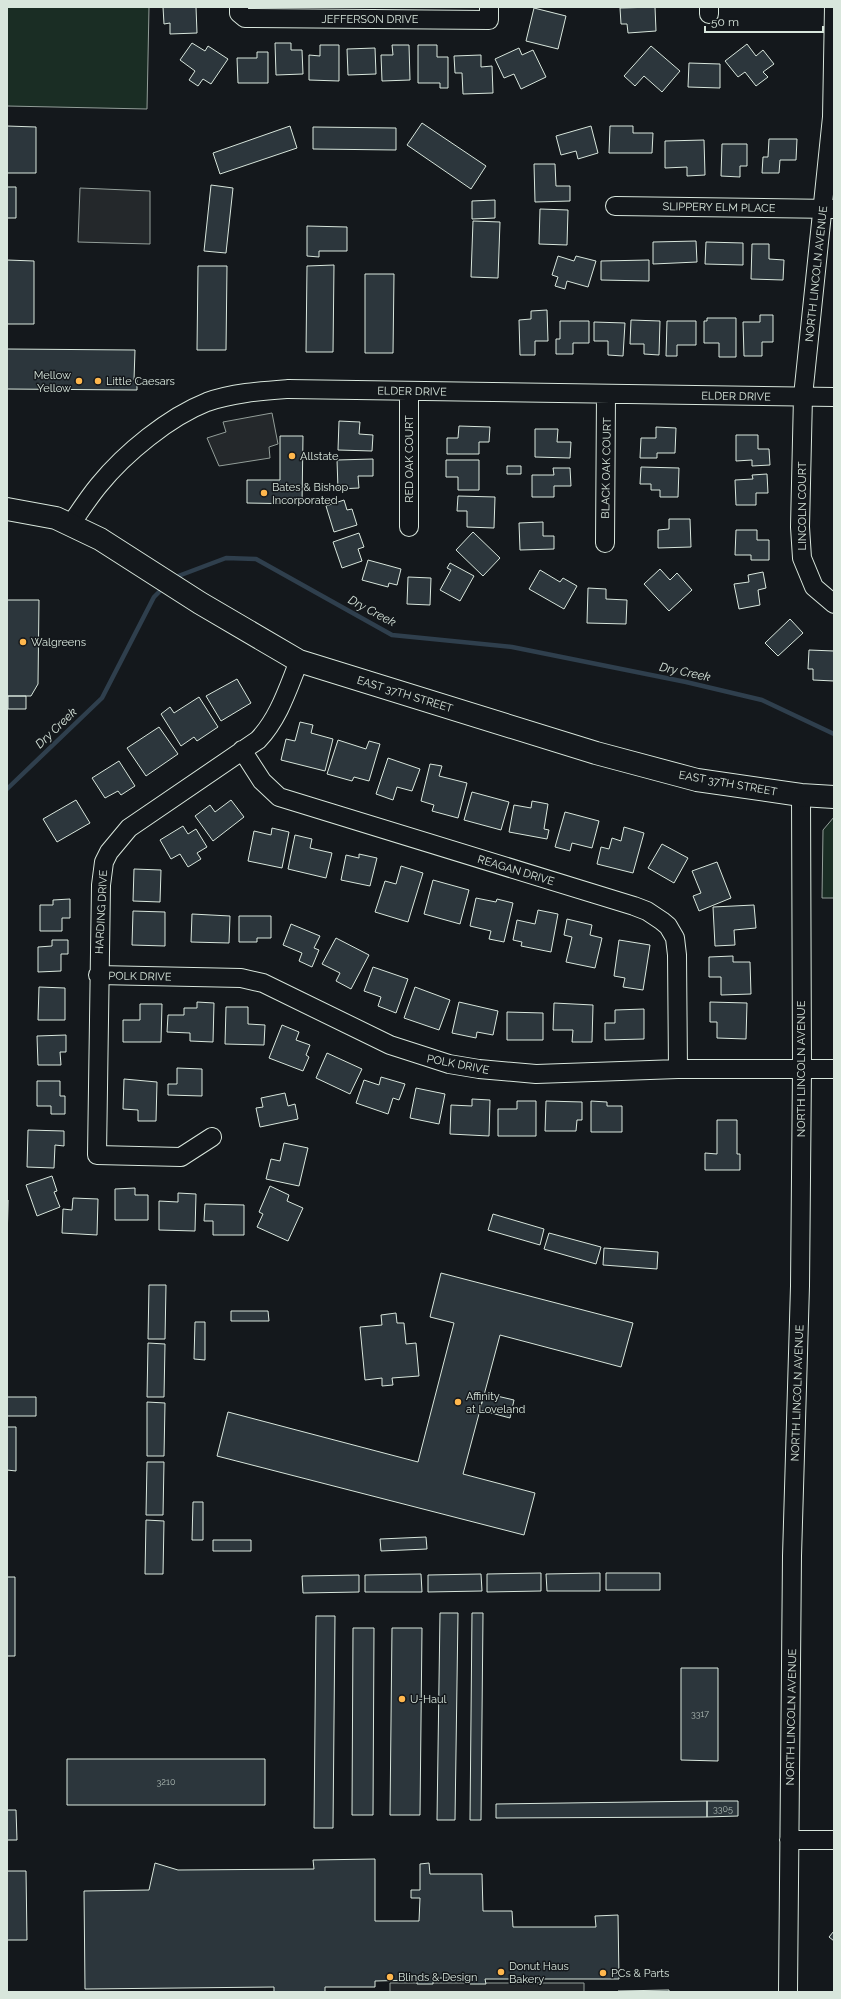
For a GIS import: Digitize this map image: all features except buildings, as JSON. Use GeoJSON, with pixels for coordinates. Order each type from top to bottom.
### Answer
{"type":"FeatureCollection","features":[{"type":"Feature","properties":{"kind":"main road","name":"EAST 37TH STREET"},"geometry":{"type":"LineString","coordinates":[[7,509],[56,518],[100,539],[200,603],[299,661],[596,753],[690,778],[801,795],[834,797]]}},
{"type":"Feature","properties":{"kind":"street","name":"JEFFERSON DRIVE"},"geometry":{"type":"LineString","coordinates":[[239,10],[245,18],[489,20],[489,7]]}},
{"type":"Feature","properties":{"kind":"street","name":"NORTH LINCOLN AVENUE"},"geometry":{"type":"LineString","coordinates":[[803,396],[828,209],[832,117],[834,7]]}},
{"type":"Feature","properties":{"kind":"street","name":"SLIPPERY ELM PLACE"},"geometry":{"type":"LineString","coordinates":[[615,206],[828,209]]}},
{"type":"Feature","properties":{"kind":"street","name":"ELDER DRIVE"},"geometry":{"type":"LineString","coordinates":[[71,524],[100,484],[137,446],[175,419],[207,402],[241,394],[288,390],[834,397]]}},
{"type":"Feature","properties":{"kind":"street","name":"RED OAK COURT"},"geometry":{"type":"LineString","coordinates":[[409,391],[409,527]]}},
{"type":"Feature","properties":{"kind":"street","name":"BLACK OAK COURT"},"geometry":{"type":"LineString","coordinates":[[605,543],[606,394]]}},
{"type":"Feature","properties":{"kind":"street","name":"LINCOLN COURT"},"geometry":{"type":"LineString","coordinates":[[803,396],[800,527],[802,558],[814,587],[834,604]]}},
{"type":"Feature","properties":{"kind":"street","name":"HARDING DRIVE"},"geometry":{"type":"LineString","coordinates":[[212,1137],[181,1157],[96,1155],[98,975],[101,884],[104,862],[109,852],[130,828],[258,740],[275,719],[299,661]]}},
{"type":"Feature","properties":{"kind":"street","name":"REAGAN DRIVE"},"geometry":{"type":"LineString","coordinates":[[242,750],[262,781],[279,797],[297,804],[634,906],[647,911],[662,920],[672,931],[677,955],[678,1069]]}},
{"type":"Feature","properties":{"kind":"street","name":"NORTH LINCOLN AVENUE"},"geometry":{"type":"LineString","coordinates":[[788,1992],[792,1556],[800,1286],[802,1069],[801,795]]}},
{"type":"Feature","properties":{"kind":"street","name":"POLK DRIVE"},"geometry":{"type":"LineString","coordinates":[[98,975],[241,978],[262,983],[390,1046],[422,1057],[472,1068],[536,1074],[678,1069],[834,1069]]}},
{"type":"Feature","properties":{"kind":"street"},"geometry":{"type":"LineString","coordinates":[[789,1840],[834,1840]]}},
{"type":"Feature","properties":{"kind":"green space"},"geometry":{"type":"Polygon","coordinates":[[[7,7],[149,7],[147,109],[7,106],[7,7]]]}},
{"type":"Feature","properties":{"kind":"green space"},"geometry":{"type":"Polygon","coordinates":[[[834,817],[834,898],[822,898],[823,830],[834,817]]]}},
{"type":"Feature","properties":{"kind":"shaded area"},"geometry":{"type":"Polygon","coordinates":[[[80,188],[150,191],[150,244],[78,242],[80,188]]]}},
{"type":"Feature","properties":{"kind":"shaded area"},"geometry":{"type":"Polygon","coordinates":[[[272,413],[278,444],[269,447],[270,458],[219,466],[207,438],[226,432],[223,422],[272,413]]]}},
{"type":"Feature","properties":{"kind":"shaded area"},"geometry":{"type":"Polygon","coordinates":[[[390,1983],[584,1983],[584,1992],[390,1992],[390,1983]]]}},
{"type":"Feature","properties":{"kind":"waterway","name":"Dry Creek"},"geometry":{"type":"LineString","coordinates":[[173,578],[226,558],[256,559],[392,635],[512,647],[686,682],[762,700],[834,734]]}},
{"type":"Feature","properties":{"kind":"waterway","name":"Dry Creek"},"geometry":{"type":"LineString","coordinates":[[7,789],[102,698],[154,597],[164,587]]}},
{"type":"Feature","properties":{"kind":"place","name":"Mellow Yellow"},"geometry":{"type":"Point","coordinates":[79,381]}},
{"type":"Feature","properties":{"kind":"place","name":"Little Caesars"},"geometry":{"type":"Point","coordinates":[98,381]}},
{"type":"Feature","properties":{"kind":"place","name":"Allstate"},"geometry":{"type":"Point","coordinates":[292,456]}},
{"type":"Feature","properties":{"kind":"place","name":"Bates & Bishop Incorporated"},"geometry":{"type":"Point","coordinates":[264,493]}},
{"type":"Feature","properties":{"kind":"place","name":"Walgreens"},"geometry":{"type":"Point","coordinates":[23,642]}},
{"type":"Feature","properties":{"kind":"place","name":"Affinity at Loveland"},"geometry":{"type":"Point","coordinates":[458,1402]}},
{"type":"Feature","properties":{"kind":"place","name":"U-Haul"},"geometry":{"type":"Point","coordinates":[402,1699]}},
{"type":"Feature","properties":{"kind":"place","name":"Donut Haus Bakery"},"geometry":{"type":"Point","coordinates":[501,1972]}},
{"type":"Feature","properties":{"kind":"place","name":"PCs & Parts"},"geometry":{"type":"Point","coordinates":[603,1973]}},
{"type":"Feature","properties":{"kind":"place","name":"Blinds & Design"},"geometry":{"type":"Point","coordinates":[390,1977]}}]}
